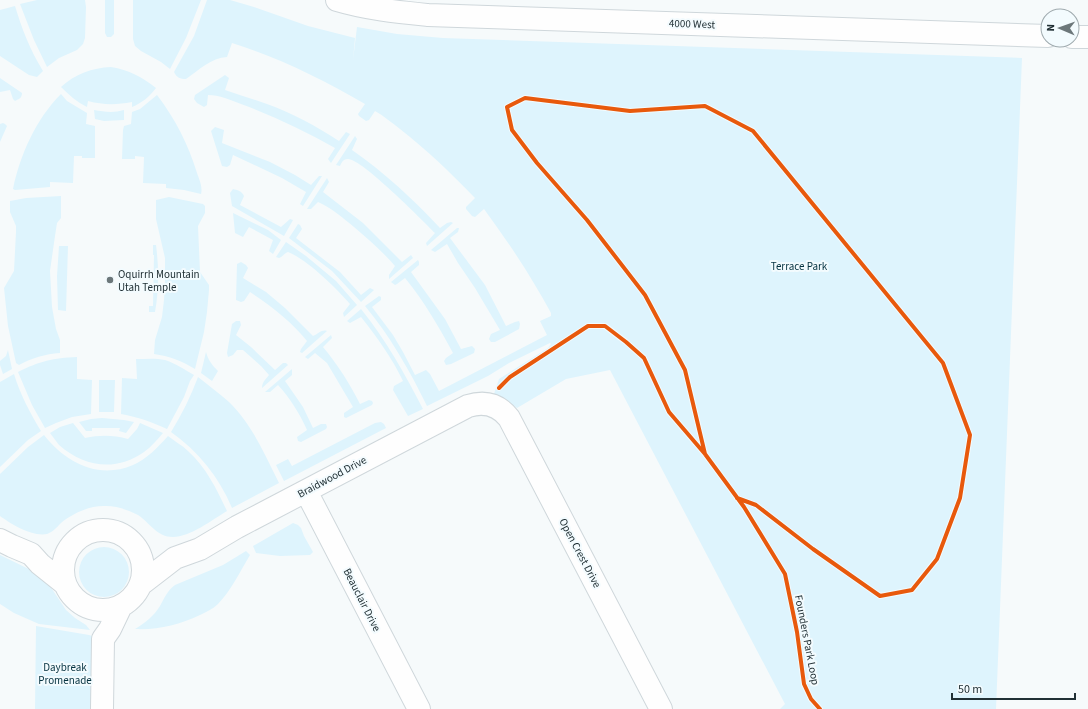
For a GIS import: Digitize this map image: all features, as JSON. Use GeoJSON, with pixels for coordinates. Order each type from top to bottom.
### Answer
{"type":"FeatureCollection","features":[{"type":"Feature","properties":{"kind":"street","name":"4000 West"},"geometry":{"type":"LineString","coordinates":[[337,0],[370,8],[428,15],[1040,36]]}},
{"type":"Feature","properties":{"kind":"street","name":"Braidwood Drive"},"geometry":{"type":"LineString","coordinates":[[140,585],[175,558],[200,549],[237,527],[468,406],[480,403],[491,405]]}},
{"type":"Feature","properties":{"kind":"street","name":"Open Crest Drive"},"geometry":{"type":"LineString","coordinates":[[491,405],[501,409],[509,418],[661,709]]}},
{"type":"Feature","properties":{"kind":"street","name":"Beauclair Drive"},"geometry":{"type":"LineString","coordinates":[[306,491],[419,709]]}},
{"type":"Feature","properties":{"kind":"street"},"geometry":{"type":"LineString","coordinates":[[0,540],[31,554],[40,564],[65,584],[74,598],[87,608],[95,610],[104,611],[121,606],[136,594],[142,577],[142,560],[134,545],[120,534],[112,531],[93,531],[77,539],[66,552],[63,576],[65,584]]}},
{"type":"Feature","properties":{"kind":"street"},"geometry":{"type":"LineString","coordinates":[[134,545],[175,558]]}},
{"type":"Feature","properties":{"kind":"street"},"geometry":{"type":"LineString","coordinates":[[31,554],[42,550],[71,546]]}},
{"type":"Feature","properties":{"kind":"street"},"geometry":{"type":"LineString","coordinates":[[103,639],[110,629],[121,606]]}},
{"type":"Feature","properties":{"kind":"street"},"geometry":{"type":"LineString","coordinates":[[87,608],[103,639],[102,709]]}},
{"type":"Feature","properties":{"kind":"green space"},"geometry":{"type":"Polygon","coordinates":[[[37,0],[85,0],[85,38],[83,44],[77,50],[59,58],[47,67],[34,40],[20,4],[37,0]]]}},
{"type":"Feature","properties":{"kind":"green space"},"geometry":{"type":"Polygon","coordinates":[[[105,0],[114,0],[114,34],[111,37],[107,37],[105,33],[105,0]]]}},
{"type":"Feature","properties":{"kind":"green space"},"geometry":{"type":"Polygon","coordinates":[[[133,0],[201,0],[186,38],[170,69],[135,46],[133,39],[133,0]]]}},
{"type":"Feature","properties":{"kind":"green space","name":"Terrace Park"},"geometry":{"type":"Polygon","coordinates":[[[207,0],[230,0],[308,26],[355,38],[353,60],[357,27],[397,34],[443,38],[1022,58],[996,709],[780,709],[785,704],[610,370],[566,379],[517,408],[494,394],[499,379],[548,348],[551,344],[550,343],[427,406],[399,354],[383,329],[365,306],[379,296],[381,297],[381,300],[372,307],[393,335],[415,375],[426,370],[430,374],[439,391],[547,335],[540,321],[551,316],[551,313],[536,286],[484,209],[475,217],[472,216],[466,209],[466,207],[475,198],[429,153],[385,117],[375,111],[369,120],[366,121],[359,116],[358,114],[365,104],[300,70],[267,55],[232,43],[227,57],[210,62],[186,79],[178,77],[174,72],[194,36],[207,0]]]}},
{"type":"Feature","properties":{"kind":"green space"},"geometry":{"type":"Polygon","coordinates":[[[15,6],[20,23],[34,55],[43,71],[37,77],[29,75],[0,56],[0,10],[15,6]]]}},
{"type":"Feature","properties":{"kind":"green space"},"geometry":{"type":"Polygon","coordinates":[[[111,67],[135,74],[156,88],[139,104],[132,107],[132,102],[110,104],[88,101],[87,107],[73,98],[61,87],[66,82],[84,72],[111,67]]]}},
{"type":"Feature","properties":{"kind":"green space"},"geometry":{"type":"Polygon","coordinates":[[[225,75],[229,78],[225,90],[286,111],[339,141],[346,132],[350,134],[331,163],[328,159],[335,148],[277,119],[233,101],[216,96],[208,95],[207,105],[204,107],[197,103],[194,99],[195,95],[225,75]]]}},
{"type":"Feature","properties":{"kind":"green space"},"geometry":{"type":"Polygon","coordinates":[[[0,78],[22,93],[20,98],[15,101],[10,90],[0,92],[0,78]]]}},
{"type":"Feature","properties":{"kind":"green space"},"geometry":{"type":"Polygon","coordinates":[[[61,94],[67,101],[87,113],[86,124],[95,126],[95,158],[82,158],[82,156],[74,156],[73,183],[50,182],[50,187],[15,190],[13,189],[16,176],[30,138],[44,115],[61,94]]]}},
{"type":"Feature","properties":{"kind":"green space"},"geometry":{"type":"Polygon","coordinates":[[[157,95],[176,123],[185,142],[202,189],[201,194],[166,188],[166,184],[143,183],[144,157],[135,156],[135,159],[122,159],[124,126],[131,124],[132,112],[140,109],[157,95]]]}},
{"type":"Feature","properties":{"kind":"green space"},"geometry":{"type":"Polygon","coordinates":[[[94,110],[117,112],[124,110],[124,120],[104,121],[95,119],[94,110]]]}},
{"type":"Feature","properties":{"kind":"green space"},"geometry":{"type":"Polygon","coordinates":[[[3,123],[7,126],[0,142],[0,124],[3,123]]]}},
{"type":"Feature","properties":{"kind":"green space"},"geometry":{"type":"Polygon","coordinates":[[[215,127],[224,130],[222,143],[270,162],[311,185],[319,176],[322,176],[303,206],[300,204],[306,192],[282,178],[233,155],[230,165],[227,167],[222,166],[211,131],[215,127]]]}},
{"type":"Feature","properties":{"kind":"green space"},"geometry":{"type":"Polygon","coordinates":[[[355,136],[357,139],[352,150],[398,187],[440,228],[447,223],[453,223],[427,246],[426,243],[435,233],[378,179],[366,169],[348,159],[344,160],[340,166],[336,165],[355,136]]]}},
{"type":"Feature","properties":{"kind":"green space"},"geometry":{"type":"Polygon","coordinates":[[[327,178],[329,182],[323,192],[363,223],[402,262],[411,255],[413,258],[389,279],[389,275],[395,266],[380,250],[354,227],[333,210],[318,202],[311,209],[307,209],[327,178]]]}},
{"type":"Feature","properties":{"kind":"green space"},"geometry":{"type":"Polygon","coordinates":[[[233,189],[238,190],[244,196],[240,205],[281,227],[290,219],[293,220],[284,236],[232,206],[230,193],[233,189]]]}},
{"type":"Feature","properties":{"kind":"green space"},"geometry":{"type":"Polygon","coordinates":[[[61,196],[61,218],[57,223],[50,271],[52,307],[56,329],[60,340],[60,353],[49,354],[29,360],[19,365],[16,363],[8,326],[4,288],[14,271],[16,226],[10,212],[10,201],[26,198],[61,196]]]}},
{"type":"Feature","properties":{"kind":"green space"},"geometry":{"type":"Polygon","coordinates":[[[169,197],[203,204],[205,206],[205,213],[198,226],[200,272],[209,285],[209,290],[204,332],[195,369],[175,359],[154,354],[155,340],[162,317],[165,282],[165,258],[156,219],[156,200],[169,197]]]}},
{"type":"Feature","properties":{"kind":"green space"},"geometry":{"type":"Polygon","coordinates":[[[233,213],[268,230],[281,240],[273,254],[269,251],[273,240],[249,227],[243,237],[235,233],[233,213]]]}},
{"type":"Feature","properties":{"kind":"green space"},"geometry":{"type":"Polygon","coordinates":[[[298,224],[302,229],[296,238],[340,272],[361,295],[370,288],[374,290],[361,302],[332,271],[289,238],[298,224]]]}},
{"type":"Feature","properties":{"kind":"green space"},"geometry":{"type":"Polygon","coordinates":[[[457,228],[459,228],[458,232],[450,238],[485,285],[506,326],[519,321],[520,324],[519,329],[495,342],[491,342],[489,339],[491,334],[500,330],[447,244],[435,252],[431,250],[457,228]]]}},
{"type":"Feature","properties":{"kind":"green space"},"geometry":{"type":"Polygon","coordinates":[[[286,242],[306,256],[336,281],[357,305],[344,317],[343,313],[350,304],[321,275],[304,261],[288,252],[279,258],[276,257],[286,242]]]}},
{"type":"Feature","properties":{"kind":"green space"},"geometry":{"type":"Polygon","coordinates":[[[153,245],[156,245],[158,287],[155,312],[149,312],[149,306],[153,306],[153,245]]]}},
{"type":"Feature","properties":{"kind":"green space"},"geometry":{"type":"Polygon","coordinates":[[[59,246],[68,246],[66,311],[58,310],[57,276],[59,246]]]}},
{"type":"Feature","properties":{"kind":"green space"},"geometry":{"type":"Polygon","coordinates":[[[418,260],[419,265],[411,272],[445,319],[461,349],[472,346],[475,349],[474,353],[451,364],[446,365],[444,361],[453,353],[419,296],[405,278],[395,285],[391,282],[418,260]]]}},
{"type":"Feature","properties":{"kind":"green space"},"geometry":{"type":"Polygon","coordinates":[[[241,262],[248,268],[243,278],[266,292],[285,308],[313,336],[322,331],[327,331],[302,353],[300,352],[307,341],[295,327],[281,315],[250,292],[244,301],[241,302],[236,300],[237,264],[241,262]]]}},
{"type":"Feature","properties":{"kind":"green space"},"geometry":{"type":"Polygon","coordinates":[[[361,309],[395,358],[423,409],[408,416],[393,390],[394,386],[403,381],[389,356],[361,317],[350,323],[347,321],[361,309]]]}},
{"type":"Feature","properties":{"kind":"green space"},"geometry":{"type":"Polygon","coordinates":[[[236,321],[240,321],[241,325],[236,335],[275,370],[283,363],[288,365],[262,388],[263,382],[269,375],[261,366],[243,350],[237,350],[233,355],[228,357],[227,353],[232,324],[236,321]]]}},
{"type":"Feature","properties":{"kind":"green space"},"geometry":{"type":"Polygon","coordinates":[[[331,335],[332,338],[323,347],[334,361],[360,404],[369,400],[373,403],[372,405],[346,418],[344,417],[344,413],[353,407],[327,363],[315,353],[308,359],[305,357],[331,335]]]}},
{"type":"Feature","properties":{"kind":"green space"},"geometry":{"type":"Polygon","coordinates":[[[8,350],[12,369],[3,374],[0,361],[6,356],[8,350]]]}},
{"type":"Feature","properties":{"kind":"green space"},"geometry":{"type":"Polygon","coordinates":[[[206,352],[210,362],[218,371],[212,381],[201,373],[206,352]]]}},
{"type":"Feature","properties":{"kind":"green space"},"geometry":{"type":"Polygon","coordinates":[[[77,357],[77,379],[92,380],[91,414],[72,417],[45,428],[32,405],[18,372],[33,365],[47,361],[77,357]]]}},
{"type":"Feature","properties":{"kind":"green space"},"geometry":{"type":"Polygon","coordinates":[[[136,359],[165,360],[194,375],[167,429],[145,420],[121,414],[122,378],[137,379],[136,359]]]}},
{"type":"Feature","properties":{"kind":"green space"},"geometry":{"type":"Polygon","coordinates":[[[292,369],[292,375],[285,381],[303,407],[313,428],[321,424],[326,424],[327,427],[326,429],[301,442],[298,441],[297,437],[307,430],[291,401],[278,385],[270,392],[265,392],[292,369]]]}},
{"type":"Feature","properties":{"kind":"green space"},"geometry":{"type":"Polygon","coordinates":[[[14,374],[19,389],[41,431],[28,440],[0,467],[0,382],[14,374]]]}},
{"type":"Feature","properties":{"kind":"green space"},"geometry":{"type":"Polygon","coordinates":[[[198,377],[229,402],[245,420],[279,483],[232,508],[221,486],[199,456],[171,432],[186,405],[198,377]]]}},
{"type":"Feature","properties":{"kind":"green space"},"geometry":{"type":"Polygon","coordinates":[[[99,380],[115,380],[114,412],[99,412],[99,380]]]}},
{"type":"Feature","properties":{"kind":"green space"},"geometry":{"type":"Polygon","coordinates":[[[102,418],[134,422],[126,433],[119,431],[120,428],[92,428],[92,431],[86,431],[79,422],[102,418]]]}},
{"type":"Feature","properties":{"kind":"green space"},"geometry":{"type":"Polygon","coordinates":[[[381,422],[386,428],[284,481],[276,465],[288,459],[292,466],[375,423],[381,422]]]}},
{"type":"Feature","properties":{"kind":"green space"},"geometry":{"type":"Polygon","coordinates":[[[73,423],[85,438],[106,436],[128,439],[140,423],[163,433],[149,448],[133,458],[111,464],[100,464],[89,462],[69,452],[59,445],[50,433],[60,427],[73,423]]]}},
{"type":"Feature","properties":{"kind":"green space"},"geometry":{"type":"Polygon","coordinates":[[[44,435],[52,445],[72,460],[83,466],[107,470],[120,469],[133,465],[152,452],[168,436],[186,449],[206,471],[227,511],[194,531],[173,537],[162,535],[138,515],[130,511],[110,506],[100,506],[82,510],[66,519],[53,531],[47,534],[35,534],[28,532],[0,516],[0,474],[28,447],[44,435]]]}},
{"type":"Feature","properties":{"kind":"green space"},"geometry":{"type":"Polygon","coordinates":[[[293,523],[301,528],[313,552],[310,555],[280,556],[256,553],[253,546],[293,523]]]}},
{"type":"Feature","properties":{"kind":"green space"},"geometry":{"type":"Polygon","coordinates":[[[99,547],[109,547],[122,554],[129,567],[129,577],[122,590],[109,597],[99,597],[90,593],[83,586],[79,577],[79,567],[83,558],[90,551],[99,547]]]}},
{"type":"Feature","properties":{"kind":"green space"},"geometry":{"type":"Polygon","coordinates":[[[246,551],[250,555],[235,581],[218,604],[207,612],[192,619],[160,628],[135,629],[146,622],[155,613],[172,587],[223,565],[246,551]]]}},
{"type":"Feature","properties":{"kind":"green space"},"geometry":{"type":"Polygon","coordinates":[[[0,555],[39,574],[50,586],[66,610],[86,625],[90,630],[39,624],[14,613],[0,604],[0,555]]]}},
{"type":"Feature","properties":{"kind":"green space","name":"Daybreak Promenade"},"geometry":{"type":"Polygon","coordinates":[[[36,626],[95,637],[94,709],[35,709],[36,626]]]}},
{"type":"Feature","properties":{"kind":"cycle path"},"geometry":{"type":"LineString","coordinates":[[705,454],[685,370],[645,295],[587,220],[537,163],[512,130],[507,107],[525,98],[630,111],[705,106],[753,131],[943,363],[970,435],[960,498],[937,559],[912,590],[880,596],[813,549],[756,505],[737,498]]}},
{"type":"Feature","properties":{"kind":"cycle path","name":"Founders Park Loop"},"geometry":{"type":"LineString","coordinates":[[499,388],[510,377],[588,326],[605,326],[644,358],[669,412],[705,454],[744,507],[785,574],[797,632],[804,684],[811,699],[820,709]]}},
{"type":"Feature","properties":{"kind":"place","name":"Oquirrh Mountain Utah Temple"},"geometry":{"type":"Point","coordinates":[110,280]}}]}
